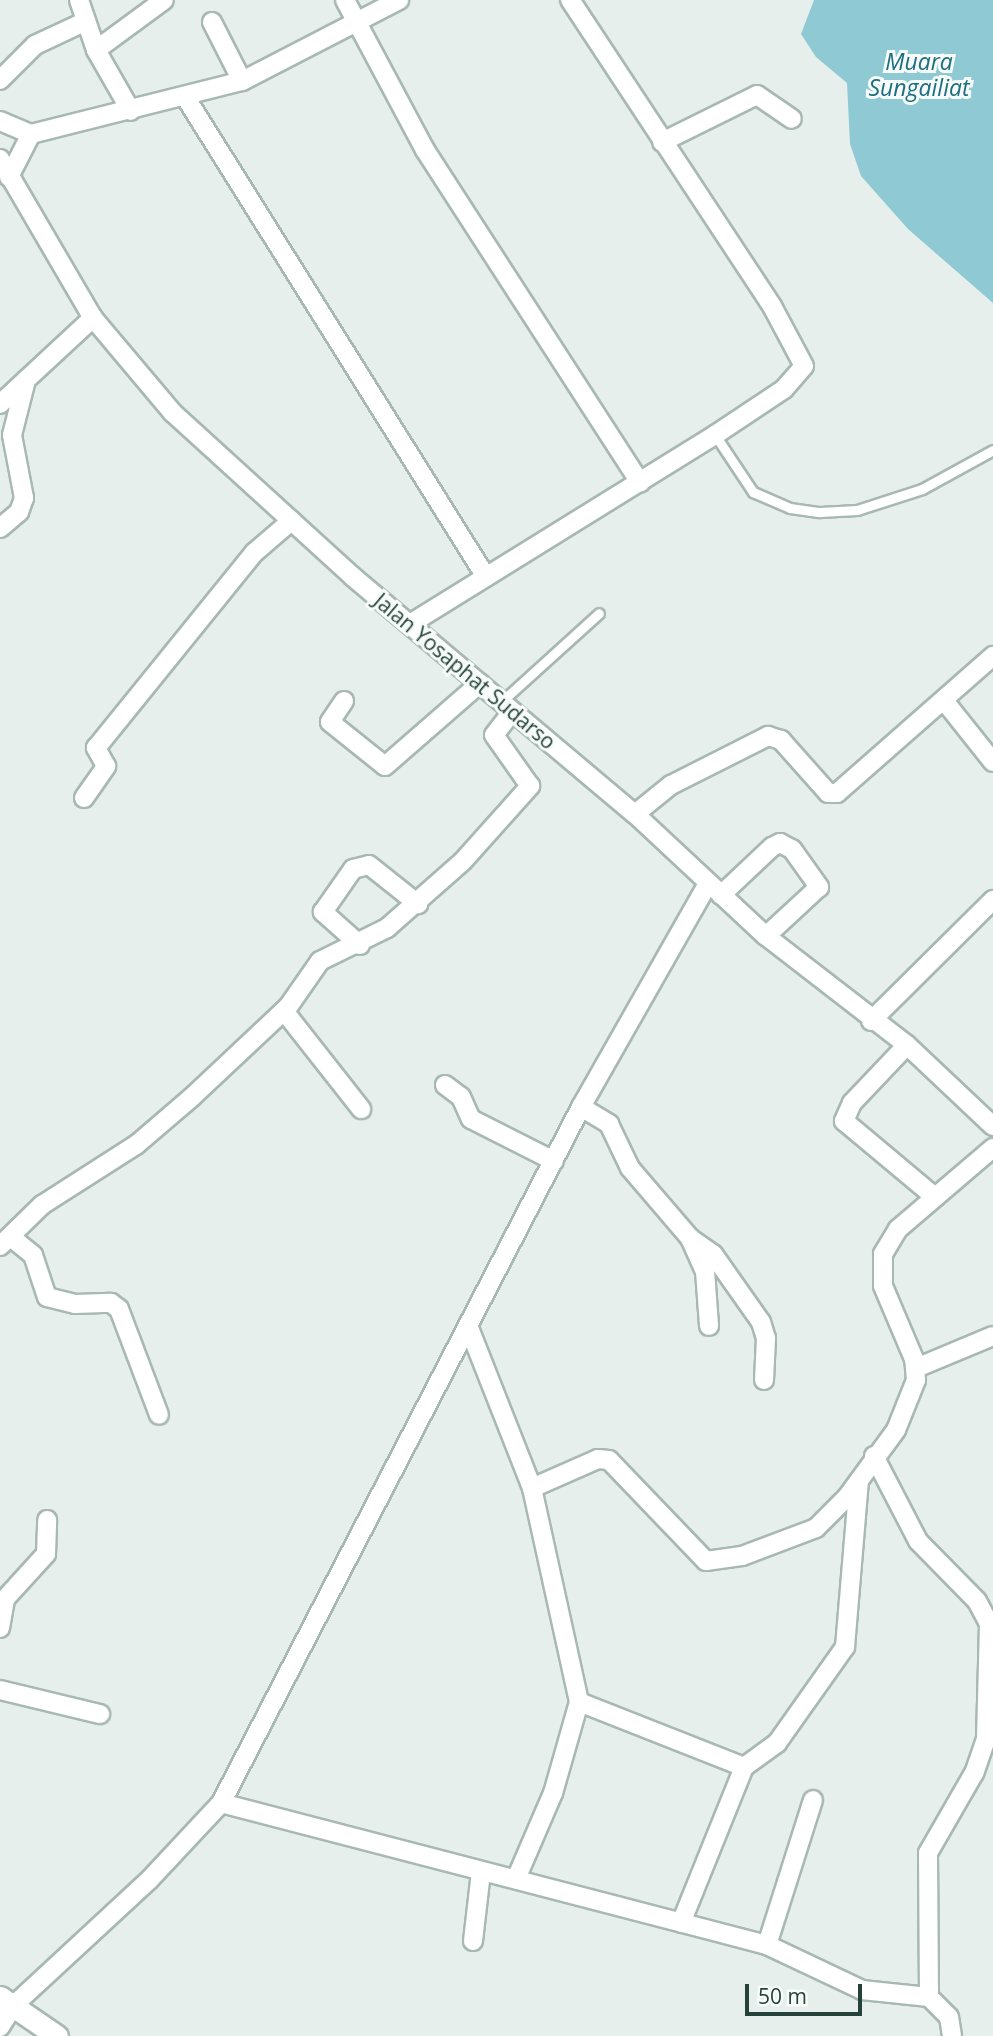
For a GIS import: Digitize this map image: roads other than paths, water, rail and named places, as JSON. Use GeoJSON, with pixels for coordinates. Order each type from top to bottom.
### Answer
{"type":"FeatureCollection","features":[{"type":"Feature","properties":{"kind":"main road"},"geometry":{"type":"LineString","coordinates":[[7,2001],[57,2036]]}},
{"type":"Feature","properties":{"kind":"street"},"geometry":{"type":"LineString","coordinates":[[79,0],[84,22],[96,50],[131,111]]}},
{"type":"Feature","properties":{"kind":"street"},"geometry":{"type":"LineString","coordinates":[[96,50],[164,0]]}},
{"type":"Feature","properties":{"kind":"street"},"geometry":{"type":"LineString","coordinates":[[345,0],[425,150],[640,482]]}},
{"type":"Feature","properties":{"kind":"street"},"geometry":{"type":"LineString","coordinates":[[0,121],[30,134],[186,98],[242,82],[358,24],[399,0]]}},
{"type":"Feature","properties":{"kind":"street"},"geometry":{"type":"LineString","coordinates":[[410,624],[715,435],[793,382],[804,359],[570,0]]}},
{"type":"Feature","properties":{"kind":"street"},"geometry":{"type":"LineString","coordinates":[[0,80],[36,45],[84,22]]}},
{"type":"Feature","properties":{"kind":"street"},"geometry":{"type":"LineString","coordinates":[[212,22],[242,82]]}},
{"type":"Feature","properties":{"kind":"street"},"geometry":{"type":"LineString","coordinates":[[662,142],[758,95],[792,119]]}},
{"type":"Feature","properties":{"kind":"street"},"geometry":{"type":"LineString","coordinates":[[186,98],[486,578]]}},
{"type":"Feature","properties":{"kind":"street"},"geometry":{"type":"LineString","coordinates":[[9,177],[30,134]]}},
{"type":"Feature","properties":{"kind":"street","name":"Jalan Yosaphat Sudarso"},"geometry":{"type":"LineString","coordinates":[[0,159],[93,318],[173,413],[281,529],[410,624],[471,692],[507,707],[589,775],[635,814],[766,936],[871,1021],[907,1045],[993,1126]]}},
{"type":"Feature","properties":{"kind":"street"},"geometry":{"type":"LineString","coordinates":[[0,404],[93,318]]}},
{"type":"Feature","properties":{"kind":"street"},"geometry":{"type":"LineString","coordinates":[[0,528],[19,512],[24,498],[12,435],[26,380]]}},
{"type":"Feature","properties":{"kind":"street"},"geometry":{"type":"LineString","coordinates":[[84,798],[106,766],[96,748],[281,529]]}},
{"type":"Feature","properties":{"kind":"street"},"geometry":{"type":"LineString","coordinates":[[635,814],[671,785],[768,736],[781,740],[828,793],[835,794],[946,703],[993,656]]}},
{"type":"Feature","properties":{"kind":"street"},"geometry":{"type":"LineString","coordinates":[[344,701],[330,722],[383,766],[471,692]]}},
{"type":"Feature","properties":{"kind":"street"},"geometry":{"type":"LineString","coordinates":[[946,703],[993,762]]}},
{"type":"Feature","properties":{"kind":"street"},"geometry":{"type":"LineString","coordinates":[[159,1415],[119,1309],[111,1303],[75,1304],[47,1297],[33,1255],[6,1242],[42,1205],[136,1145],[284,1011],[320,961],[360,945],[418,904],[530,786],[494,734],[507,707]]}},
{"type":"Feature","properties":{"kind":"street"},"geometry":{"type":"LineString","coordinates":[[0,2027],[7,2001],[150,1879],[221,1803],[581,1107],[715,890],[772,847],[788,845],[819,887],[766,936]]}},
{"type":"Feature","properties":{"kind":"street"},"geometry":{"type":"LineString","coordinates":[[360,945],[323,912],[353,869],[369,865],[418,904]]}},
{"type":"Feature","properties":{"kind":"street"},"geometry":{"type":"LineString","coordinates":[[871,1021],[993,900]]}},
{"type":"Feature","properties":{"kind":"street"},"geometry":{"type":"LineString","coordinates":[[284,1011],[361,1108]]}},
{"type":"Feature","properties":{"kind":"street"},"geometry":{"type":"LineString","coordinates":[[907,1045],[852,1104],[844,1121],[934,1197]]}},
{"type":"Feature","properties":{"kind":"street"},"geometry":{"type":"LineString","coordinates":[[445,1085],[461,1097],[471,1119],[554,1161]]}},
{"type":"Feature","properties":{"kind":"street"},"geometry":{"type":"LineString","coordinates":[[581,1107],[609,1124],[629,1168],[690,1238],[713,1254],[761,1322],[766,1338],[764,1380]]}},
{"type":"Feature","properties":{"kind":"street"},"geometry":{"type":"LineString","coordinates":[[532,1488],[598,1459],[609,1460],[694,1552],[710,1561],[742,1556],[816,1528],[897,1430],[916,1368],[883,1286],[880,1264],[898,1229],[993,1148]]}},
{"type":"Feature","properties":{"kind":"street"},"geometry":{"type":"LineString","coordinates":[[690,1238],[705,1271],[709,1326]]}},
{"type":"Feature","properties":{"kind":"street"},"geometry":{"type":"LineString","coordinates":[[469,1328],[532,1488],[579,1702],[553,1793],[516,1879]]}},
{"type":"Feature","properties":{"kind":"street"},"geometry":{"type":"LineString","coordinates":[[916,1368],[993,1336]]}},
{"type":"Feature","properties":{"kind":"street"},"geometry":{"type":"LineString","coordinates":[[874,1456],[918,1541],[989,1620],[990,1727],[974,1773],[928,1853],[929,1997]]}},
{"type":"Feature","properties":{"kind":"street"},"geometry":{"type":"LineString","coordinates":[[681,1923],[744,1767],[777,1743],[845,1647],[859,1478]]}},
{"type":"Feature","properties":{"kind":"street"},"geometry":{"type":"LineString","coordinates":[[0,1628],[5,1599],[46,1554],[47,1520]]}},
{"type":"Feature","properties":{"kind":"street"},"geometry":{"type":"LineString","coordinates":[[0,1690],[100,1714]]}},
{"type":"Feature","properties":{"kind":"street"},"geometry":{"type":"LineString","coordinates":[[579,1702],[744,1767]]}},
{"type":"Feature","properties":{"kind":"street"},"geometry":{"type":"LineString","coordinates":[[767,1945],[813,1800]]}},
{"type":"Feature","properties":{"kind":"street"},"geometry":{"type":"LineString","coordinates":[[221,1803],[767,1945],[862,1990],[929,1997],[949,2017],[952,2036]]}},
{"type":"Feature","properties":{"kind":"street"},"geometry":{"type":"LineString","coordinates":[[473,1941],[481,1872]]}},
{"type":"Feature","properties":{"kind":"lane"},"geometry":{"type":"LineString","coordinates":[[715,435],[753,492],[790,508],[820,512],[857,509],[922,489],[993,450]]}},
{"type":"Feature","properties":{"kind":"lane"},"geometry":{"type":"LineString","coordinates":[[507,707],[598,613]]}},
{"type":"Feature","properties":{"kind":"water","name":"Muara Sungailiat"},"geometry":{"type":"Polygon","coordinates":[[[814,0],[993,0],[993,303],[908,229],[861,176],[850,144],[847,83],[816,57],[801,34],[814,0]]]}}]}
